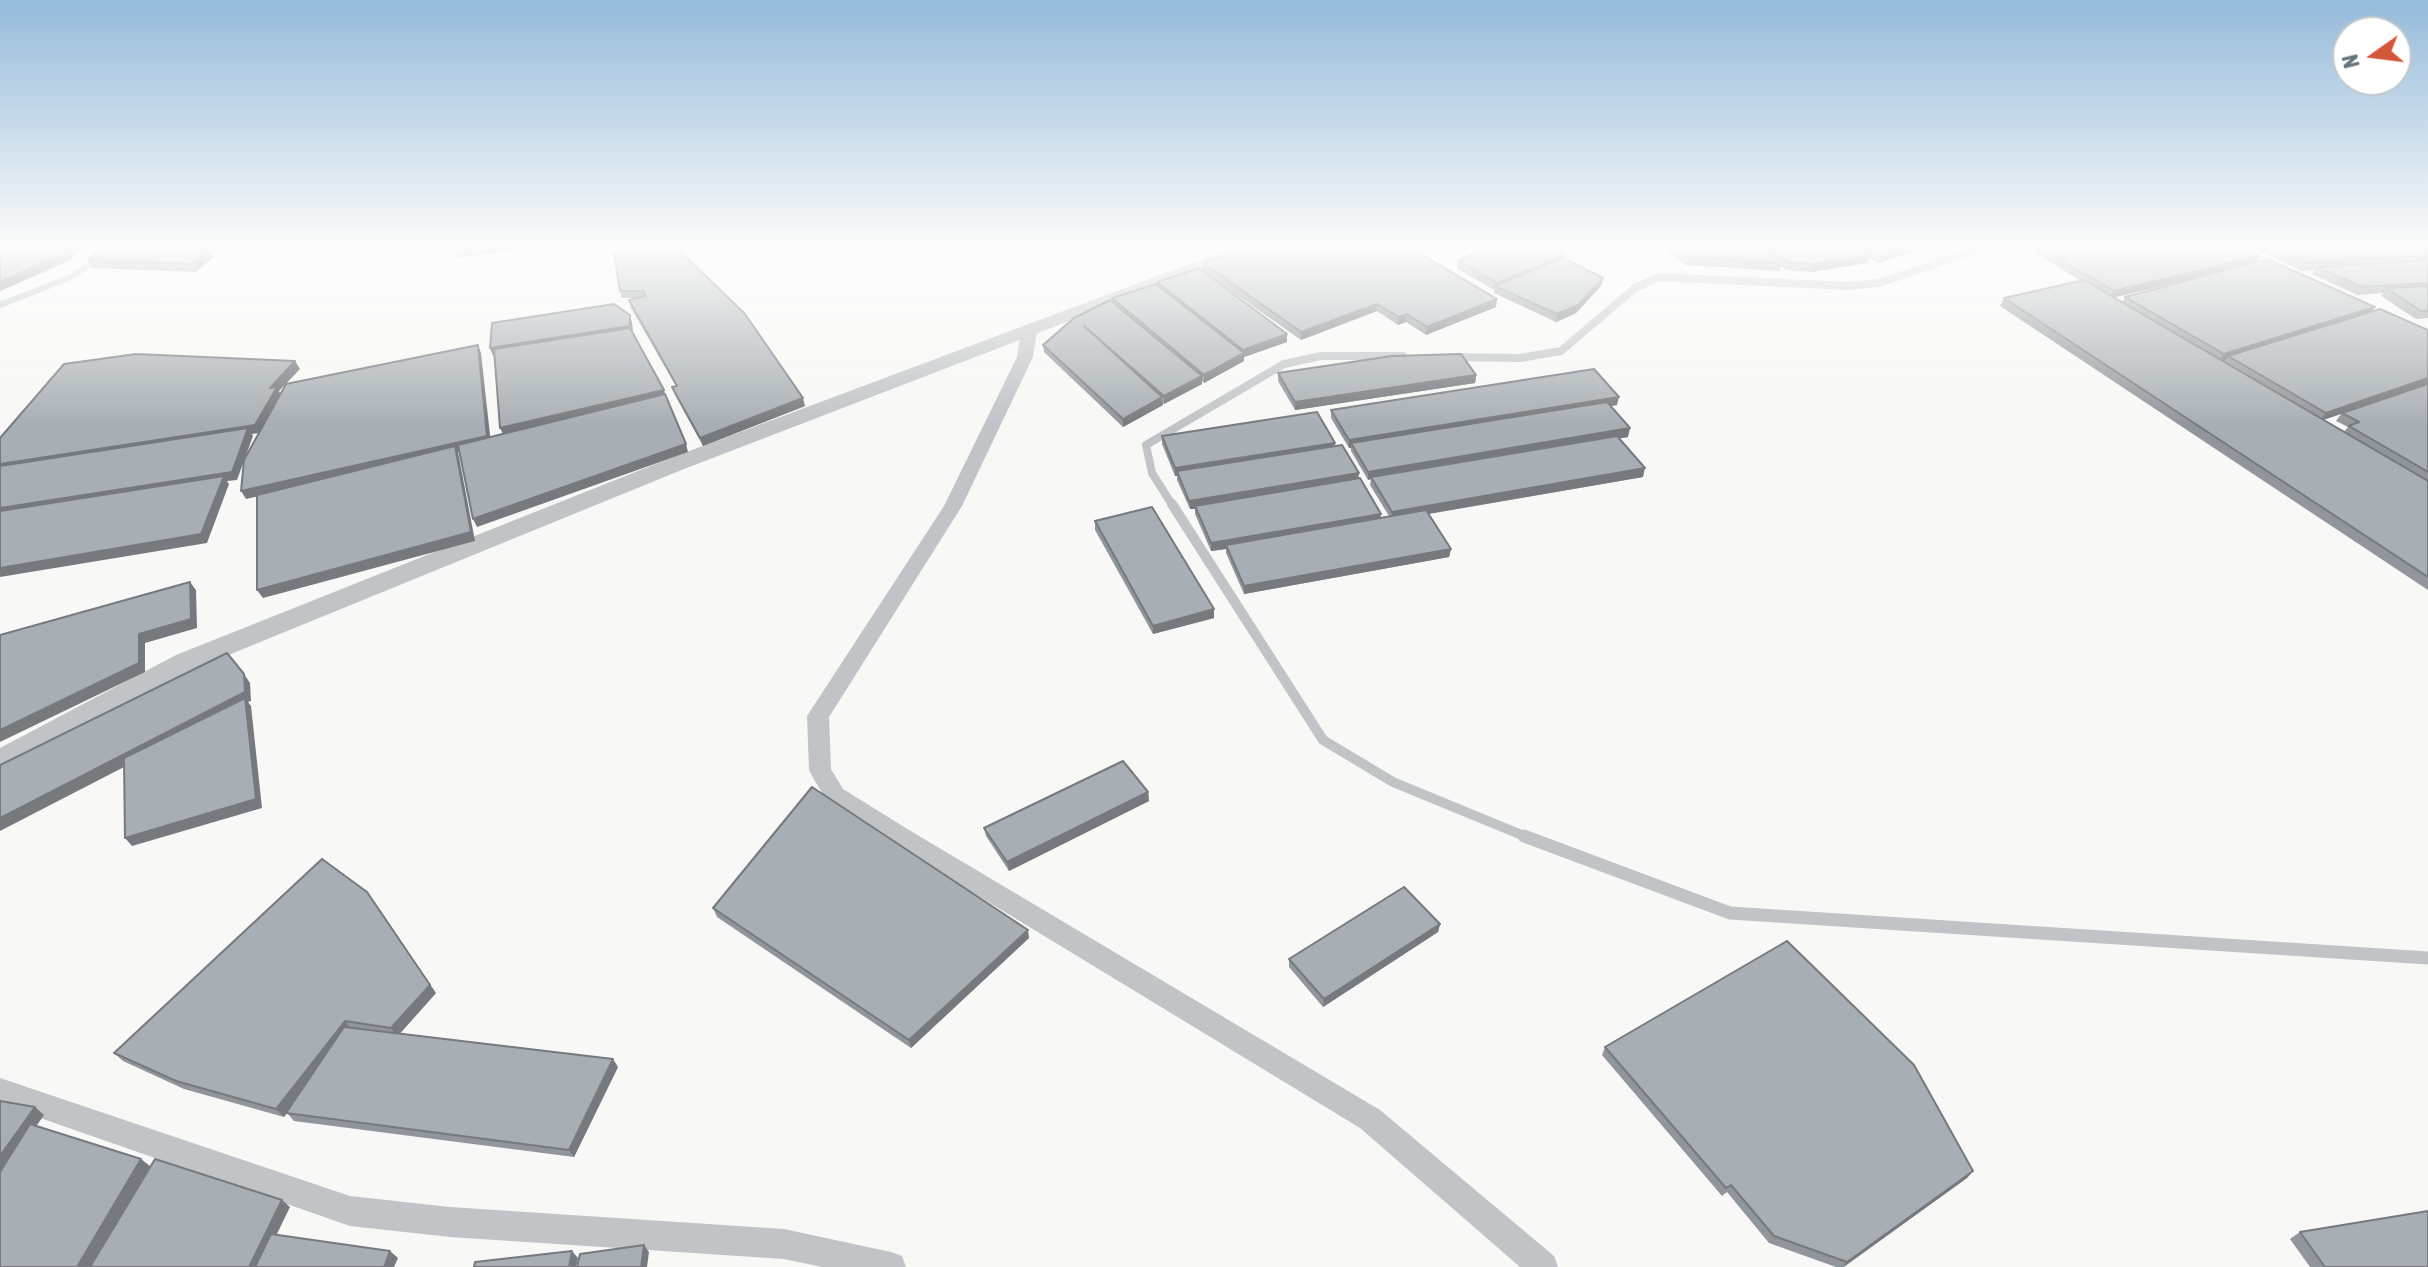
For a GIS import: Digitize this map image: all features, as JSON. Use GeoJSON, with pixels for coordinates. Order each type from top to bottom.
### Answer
{"type":"FeatureCollection","features":[{"type":"Feature","properties":{"kind":"street"},"geometry":{"type":"LineString","coordinates":[[0,761],[185,662],[676,464],[1093,307]]}},
{"type":"Feature","properties":{"kind":"street"},"geometry":{"type":"LineString","coordinates":[[1029,331],[1025,357],[953,506],[818,716],[820,770],[835,795],[901,837],[1370,1119],[1543,1267]]}},
{"type":"Feature","properties":{"kind":"street"},"geometry":{"type":"LineString","coordinates":[[0,1091],[350,1211],[450,1222],[784,1244],[891,1267]]}},
{"type":"Feature","properties":{"kind":"lane"},"geometry":{"type":"LineString","coordinates":[[1435,357],[1520,358],[1561,351],[1613,307]]}},
{"type":"Feature","properties":{"kind":"lane"},"geometry":{"type":"LineString","coordinates":[[1407,356],[1321,356],[1284,364],[1146,445],[1152,473],[1323,740],[1393,782],[1591,864],[1730,913],[2428,958]]}},
{"type":"Feature","properties":{"kind":"building"},"geometry":{"type":"Polygon","coordinates":[[[594,307],[619,307],[630,315],[630,326],[490,348],[492,323],[594,307]]]}},
{"type":"Feature","properties":{"kind":"building"},"geometry":{"type":"Polygon","coordinates":[[[633,307],[738,307],[803,398],[700,438],[672,387],[677,386],[633,307]]]}},
{"type":"Feature","properties":{"kind":"building"},"geometry":{"type":"Polygon","coordinates":[[[1096,307],[1119,307],[1202,376],[1164,396],[1084,326],[1162,397],[1123,419],[1043,345],[1074,318],[1096,307]]]}},
{"type":"Feature","properties":{"kind":"building"},"geometry":{"type":"Polygon","coordinates":[[[1123,307],[1185,307],[1244,353],[1204,375],[1123,307]]]}},
{"type":"Feature","properties":{"kind":"building"},"geometry":{"type":"Polygon","coordinates":[[[1189,307],[1251,307],[1287,334],[1243,350],[1189,307]]]}},
{"type":"Feature","properties":{"kind":"building"},"geometry":{"type":"Polygon","coordinates":[[[1266,307],[1369,307],[1301,332],[1266,307]]]}},
{"type":"Feature","properties":{"kind":"building"},"geometry":{"type":"Polygon","coordinates":[[[1382,307],[1477,307],[1427,327],[1407,314],[1399,317],[1382,307]]]}},
{"type":"Feature","properties":{"kind":"building"},"geometry":{"type":"Polygon","coordinates":[[[1542,307],[1573,307],[1557,314],[1542,307]]]}},
{"type":"Feature","properties":{"kind":"building"},"geometry":{"type":"Polygon","coordinates":[[[2018,307],[2130,307],[2428,481],[2428,577],[2018,307]]]}},
{"type":"Feature","properties":{"kind":"building"},"geometry":{"type":"Polygon","coordinates":[[[2143,307],[2375,307],[2224,354],[2143,307]]]}},
{"type":"Feature","properties":{"kind":"building"},"geometry":{"type":"Polygon","coordinates":[[[2380,309],[2428,330],[2428,378],[2326,413],[2228,356],[2380,309]]]}},
{"type":"Feature","properties":{"kind":"building"},"geometry":{"type":"Polygon","coordinates":[[[630,328],[664,390],[500,428],[494,349],[630,328]]]}},
{"type":"Feature","properties":{"kind":"building"},"geometry":{"type":"Polygon","coordinates":[[[478,345],[487,436],[241,491],[244,460],[286,384],[478,345]]]}},
{"type":"Feature","properties":{"kind":"building"},"geometry":{"type":"Polygon","coordinates":[[[136,354],[295,361],[270,388],[277,387],[255,425],[0,464],[0,438],[64,364],[136,354]]]}},
{"type":"Feature","properties":{"kind":"building"},"geometry":{"type":"Polygon","coordinates":[[[1461,354],[1476,375],[1295,402],[1278,373],[1392,356],[1461,354]]]}},
{"type":"Feature","properties":{"kind":"building"},"geometry":{"type":"Polygon","coordinates":[[[1594,369],[1619,397],[1349,440],[1331,410],[1594,369]]]}},
{"type":"Feature","properties":{"kind":"building"},"geometry":{"type":"Polygon","coordinates":[[[2428,384],[2428,472],[2349,426],[2359,422],[2342,413],[2428,384]]]}},
{"type":"Feature","properties":{"kind":"building"},"geometry":{"type":"Polygon","coordinates":[[[665,394],[686,444],[473,519],[458,445],[665,394]]]}},
{"type":"Feature","properties":{"kind":"building"},"geometry":{"type":"Polygon","coordinates":[[[1607,402],[1630,428],[1368,472],[1351,443],[1607,402]]]}},
{"type":"Feature","properties":{"kind":"building"},"geometry":{"type":"Polygon","coordinates":[[[1317,412],[1335,443],[1175,468],[1162,436],[1317,412]]]}},
{"type":"Feature","properties":{"kind":"building"},"geometry":{"type":"Polygon","coordinates":[[[248,428],[232,472],[0,508],[0,466],[248,428]]]}},
{"type":"Feature","properties":{"kind":"building"},"geometry":{"type":"Polygon","coordinates":[[[1617,436],[1645,468],[1392,512],[1371,477],[1617,436]]]}},
{"type":"Feature","properties":{"kind":"building"},"geometry":{"type":"Polygon","coordinates":[[[1342,445],[1359,473],[1189,501],[1177,471],[1342,445]]]}},
{"type":"Feature","properties":{"kind":"building"},"geometry":{"type":"Polygon","coordinates":[[[455,446],[471,532],[257,590],[257,495],[455,446]]]}},
{"type":"Feature","properties":{"kind":"building"},"geometry":{"type":"Polygon","coordinates":[[[224,476],[201,534],[0,568],[0,511],[224,476]]]}},
{"type":"Feature","properties":{"kind":"building"},"geometry":{"type":"Polygon","coordinates":[[[1360,478],[1381,514],[1211,543],[1195,506],[1360,478]]]}},
{"type":"Feature","properties":{"kind":"building"},"geometry":{"type":"Polygon","coordinates":[[[1152,507],[1214,609],[1153,626],[1095,521],[1152,507]]]}},
{"type":"Feature","properties":{"kind":"building"},"geometry":{"type":"Polygon","coordinates":[[[1426,510],[1451,549],[1244,586],[1226,545],[1426,510]]]}},
{"type":"Feature","properties":{"kind":"building"},"geometry":{"type":"Polygon","coordinates":[[[190,582],[191,619],[139,634],[139,663],[0,730],[0,635],[190,582]]]}},
{"type":"Feature","properties":{"kind":"building"},"geometry":{"type":"Polygon","coordinates":[[[227,653],[244,674],[245,692],[0,818],[0,765],[227,653]]]}},
{"type":"Feature","properties":{"kind":"building"},"geometry":{"type":"Polygon","coordinates":[[[245,698],[256,799],[125,838],[124,758],[245,698]]]}},
{"type":"Feature","properties":{"kind":"building"},"geometry":{"type":"Polygon","coordinates":[[[1123,761],[1148,792],[1007,862],[984,828],[1123,761]]]}},
{"type":"Feature","properties":{"kind":"building"},"geometry":{"type":"Polygon","coordinates":[[[812,787],[1028,930],[909,1040],[713,908],[812,787]]]}},
{"type":"Feature","properties":{"kind":"building"},"geometry":{"type":"Polygon","coordinates":[[[322,859],[367,892],[430,985],[391,1028],[345,1021],[276,1109],[176,1081],[114,1053],[322,859]]]}},
{"type":"Feature","properties":{"kind":"building"},"geometry":{"type":"Polygon","coordinates":[[[1404,887],[1440,924],[1324,999],[1289,959],[1404,887]]]}},
{"type":"Feature","properties":{"kind":"building"},"geometry":{"type":"Polygon","coordinates":[[[1787,941],[1914,1065],[1973,1171],[1847,1262],[1774,1236],[1731,1185],[1726,1188],[1605,1047],[1787,941]]]}},
{"type":"Feature","properties":{"kind":"building"},"geometry":{"type":"Polygon","coordinates":[[[344,1027],[613,1059],[569,1150],[286,1113],[344,1027]]]}},
{"type":"Feature","properties":{"kind":"building"},"geometry":{"type":"Polygon","coordinates":[[[0,1101],[35,1107],[0,1156],[0,1101]]]}},
{"type":"Feature","properties":{"kind":"building"},"geometry":{"type":"Polygon","coordinates":[[[30,1124],[141,1159],[77,1267],[0,1267],[0,1172],[30,1124]]]}},
{"type":"Feature","properties":{"kind":"building"},"geometry":{"type":"Polygon","coordinates":[[[155,1159],[282,1200],[249,1267],[90,1267],[155,1159]]]}},
{"type":"Feature","properties":{"kind":"building"},"geometry":{"type":"Polygon","coordinates":[[[2428,1211],[2428,1267],[2325,1267],[2300,1232],[2428,1211]]]}},
{"type":"Feature","properties":{"kind":"building"},"geometry":{"type":"Polygon","coordinates":[[[271,1234],[390,1251],[384,1267],[255,1267],[271,1234]]]}},
{"type":"Feature","properties":{"kind":"building"},"geometry":{"type":"Polygon","coordinates":[[[644,1245],[641,1267],[577,1267],[580,1254],[644,1245]]]}},
{"type":"Feature","properties":{"kind":"building"},"geometry":{"type":"Polygon","coordinates":[[[572,1251],[569,1267],[474,1267],[475,1262],[572,1251]]]}}]}
